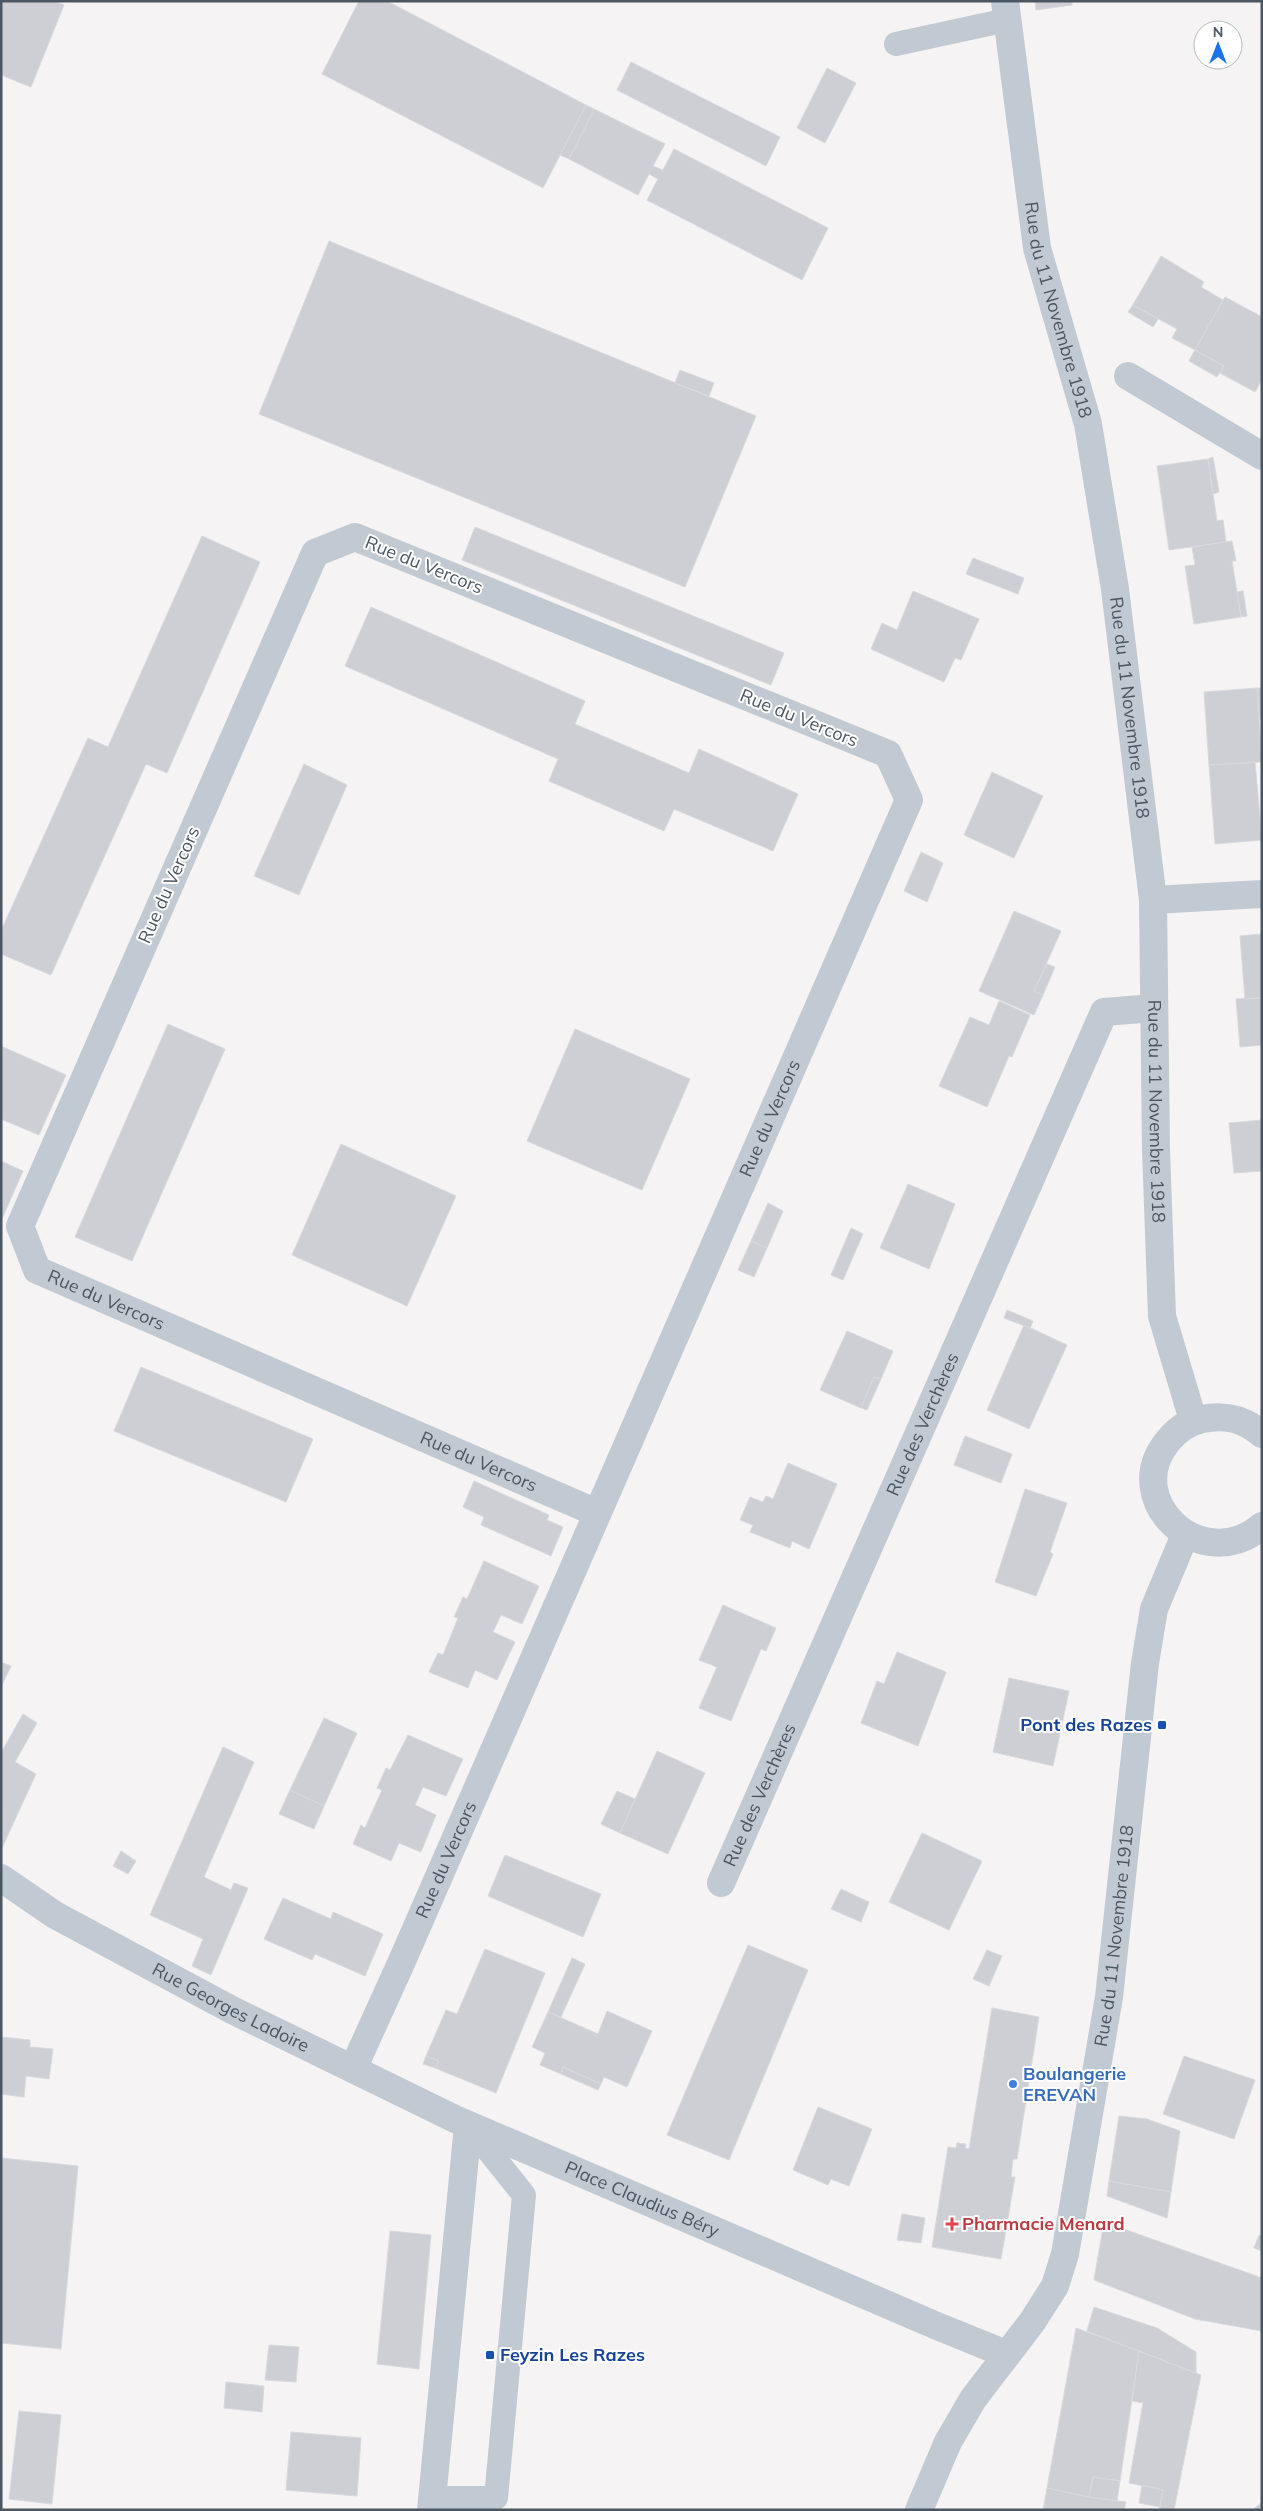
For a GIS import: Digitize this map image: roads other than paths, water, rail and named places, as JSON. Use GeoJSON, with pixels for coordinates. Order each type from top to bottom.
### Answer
{"type":"FeatureCollection","features":[{"type":"Feature","properties":{"kind":"street","name":"Rue du 11 Novembre 1918"},"geometry":{"type":"LineString","coordinates":[[1006,11],[1037,248],[1088,424],[1114,580],[1153,900],[1156,1157],[1162,1316],[1193,1420]]}},
{"type":"Feature","properties":{"kind":"street"},"geometry":{"type":"LineString","coordinates":[[1128,376],[1262,456]]}},
{"type":"Feature","properties":{"kind":"street","name":"Rue du Vercors"},"geometry":{"type":"LineString","coordinates":[[352,2069],[402,1961],[910,800],[888,754],[355,537],[315,553],[20,1226],[37,1270],[597,1513]]}},
{"type":"Feature","properties":{"kind":"street"},"geometry":{"type":"LineString","coordinates":[[1153,900],[1262,894]]}},
{"type":"Feature","properties":{"kind":"street","name":"Rue des Verchères"},"geometry":{"type":"LineString","coordinates":[[721,1883],[1104,1012],[1154,1008]]}},
{"type":"Feature","properties":{"kind":"street"},"geometry":{"type":"LineString","coordinates":[[1262,1434],[1251,1425],[1232,1418],[1212,1416],[1193,1420],[1176,1431],[1164,1446],[1155,1472],[1154,1485],[1159,1504],[1170,1522],[1185,1535],[1204,1542],[1224,1543],[1244,1538],[1262,1526]]}},
{"type":"Feature","properties":{"kind":"street","name":"Rue du 11 Novembre 1918"},"geometry":{"type":"LineString","coordinates":[[1006,2354],[1032,2322],[1055,2286],[1065,2254],[1109,1997],[1145,1663],[1154,1609],[1185,1535]]}},
{"type":"Feature","properties":{"kind":"street","name":"Rue Georges Ladoire"},"geometry":{"type":"LineString","coordinates":[[1,1878],[55,1915],[232,2010],[468,2124]]}},
{"type":"Feature","properties":{"kind":"street"},"geometry":{"type":"LineString","coordinates":[[431,2504],[468,2124]]}},
{"type":"Feature","properties":{"kind":"street","name":"Place Claudius Béry"},"geometry":{"type":"LineString","coordinates":[[468,2124],[1006,2354]]}},
{"type":"Feature","properties":{"kind":"street"},"geometry":{"type":"LineString","coordinates":[[919,2510],[948,2442],[973,2399],[1006,2354]]}},
{"type":"Feature","properties":{"kind":"lane"},"geometry":{"type":"LineString","coordinates":[[896,44],[1006,11]]}},
{"type":"Feature","properties":{"kind":"lane"},"geometry":{"type":"LineString","coordinates":[[431,2504],[496,2498],[524,2195],[468,2124]]}},
{"type":"Feature","properties":{"kind":"place","name":"Pont des Razes"},"geometry":{"type":"Point","coordinates":[1162,1725]}},
{"type":"Feature","properties":{"kind":"place","name":"Boulangerie EREVAN"},"geometry":{"type":"Point","coordinates":[1013,2084]}},
{"type":"Feature","properties":{"kind":"place","name":"Pharmacie Menard"},"geometry":{"type":"Point","coordinates":[952,2224]}},
{"type":"Feature","properties":{"kind":"place","name":"Feyzin Les Razes"},"geometry":{"type":"Point","coordinates":[490,2355]}}]}
